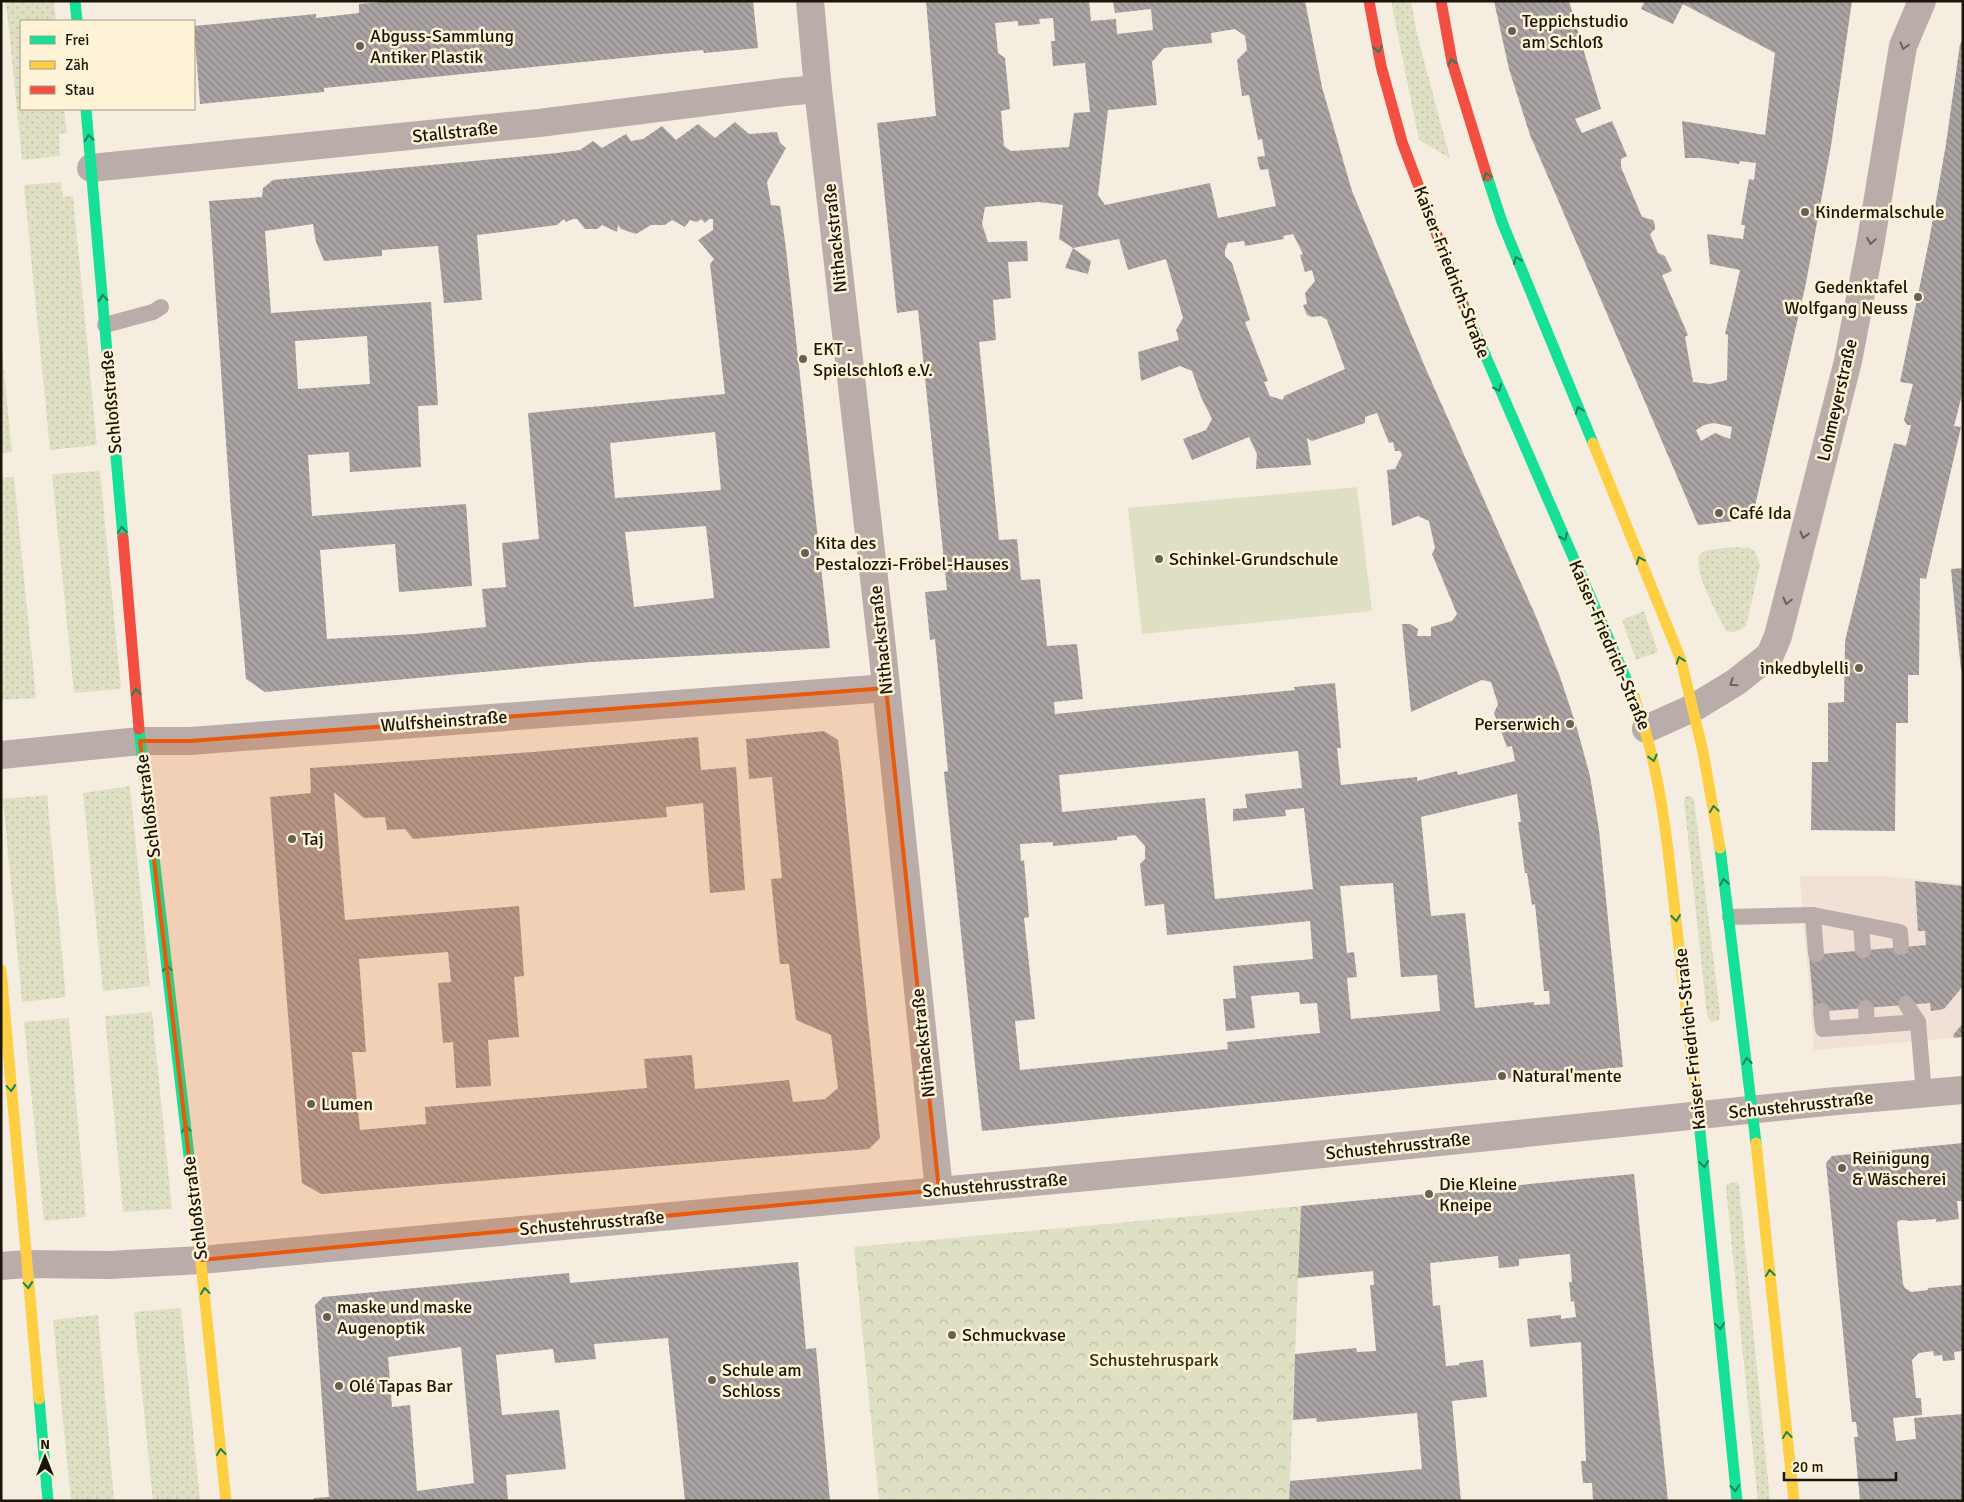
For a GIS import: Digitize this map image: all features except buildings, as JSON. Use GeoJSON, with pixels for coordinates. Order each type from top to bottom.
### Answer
{"type":"FeatureCollection","features":[{"type":"Feature","properties":{"kind":"main road"},"geometry":{"type":"LineString","coordinates":[[75,1],[77,20]]}},
{"type":"Feature","properties":{"kind":"main road","name":"Kaiser-Friedrich-Straße"},"geometry":{"type":"LineString","coordinates":[[1369,1],[1381,66],[1402,142],[1472,328],[1628,680],[1646,729],[1658,778],[1666,829],[1699,1116],[1737,1501]]}},
{"type":"Feature","properties":{"kind":"main road"},"geometry":{"type":"LineString","coordinates":[[1441,1],[1452,62],[1502,222],[1681,660],[1694,707],[1713,804],[1730,917],[1753,1109],[1794,1501]]}},
{"type":"Feature","properties":{"kind":"main road","name":"Schloßstraße"},"geometry":{"type":"LineString","coordinates":[[86,110],[140,741],[202,1260],[226,1501]]}},
{"type":"Feature","properties":{"kind":"main road"},"geometry":{"type":"LineString","coordinates":[[1,970],[14,1265],[48,1501]]}},
{"type":"Feature","properties":{"kind":"street","name":"Nithackstraße"},"geometry":{"type":"LineString","coordinates":[[810,1],[818,89],[886,688],[939,1190]]}},
{"type":"Feature","properties":{"kind":"street","name":"Lohmeyerstraße"},"geometry":{"type":"LineString","coordinates":[[1646,729],[1694,707],[1756,667],[1770,654],[1778,636],[1848,360],[1870,246],[1903,46],[1922,1]]}},
{"type":"Feature","properties":{"kind":"street","name":"Stallstraße"},"geometry":{"type":"LineString","coordinates":[[92,168],[540,123],[818,89]]}},
{"type":"Feature","properties":{"kind":"street","name":"Wulfsheinstraße"},"geometry":{"type":"LineString","coordinates":[[1,754],[140,741],[190,741],[886,688]]}},
{"type":"Feature","properties":{"kind":"street","name":"Schustehrusstraße"},"geometry":{"type":"LineString","coordinates":[[14,1265],[110,1265],[202,1260],[1227,1164],[1753,1109],[1963,1090]]}},
{"type":"Feature","properties":{"kind":"lane"},"geometry":{"type":"LineString","coordinates":[[105,325],[153,312],[161,307]]}},
{"type":"Feature","properties":{"kind":"lane"},"geometry":{"type":"LineString","coordinates":[[1730,917],[1812,915],[1900,932],[1901,947]]}},
{"type":"Feature","properties":{"kind":"lane"},"geometry":{"type":"LineString","coordinates":[[1812,915],[1816,954]]}},
{"type":"Feature","properties":{"kind":"lane"},"geometry":{"type":"LineString","coordinates":[[1861,925],[1863,950]]}},
{"type":"Feature","properties":{"kind":"lane"},"geometry":{"type":"LineString","coordinates":[[1906,1004],[1918,1022],[1924,1094]]}},
{"type":"Feature","properties":{"kind":"lane"},"geometry":{"type":"LineString","coordinates":[[1866,1008],[1867,1026]]}},
{"type":"Feature","properties":{"kind":"lane"},"geometry":{"type":"LineString","coordinates":[[1821,1011],[1822,1029],[1918,1022]]}},
{"type":"Feature","properties":{"kind":"highlighted area"},"geometry":{"type":"Polygon","coordinates":[[[886,688],[939,1190],[201,1260],[140,741],[190,741],[886,688]]]}},
{"type":"Feature","properties":{"kind":"shaded area"},"geometry":{"type":"Polygon","coordinates":[[[1800,876],[1884,876],[1963,884],[1963,1023],[1953,1035],[1954,1038],[1814,1050],[1800,876]]]}},
{"type":"Feature","properties":{"kind":"green space"},"geometry":{"type":"Polygon","coordinates":[[[6,1],[54,1],[56,20],[20,20],[20,110],[64,110],[67,133],[59,134],[60,156],[22,160],[6,1]]]}},
{"type":"Feature","properties":{"kind":"green space"},"geometry":{"type":"Polygon","coordinates":[[[1391,1],[1411,1],[1417,34],[1450,158],[1419,140],[1391,1]]]}},
{"type":"Feature","properties":{"kind":"green space"},"geometry":{"type":"Polygon","coordinates":[[[61,182],[63,197],[73,196],[97,445],[50,450],[24,185],[61,182]]]}},
{"type":"Feature","properties":{"kind":"green space"},"geometry":{"type":"Polygon","coordinates":[[[1,341],[12,452],[1,453],[1,341]]]}},
{"type":"Feature","properties":{"kind":"green space"},"geometry":{"type":"Polygon","coordinates":[[[100,471],[121,689],[74,693],[52,474],[100,471]]]}},
{"type":"Feature","properties":{"kind":"green space"},"geometry":{"type":"Polygon","coordinates":[[[14,477],[36,698],[1,700],[1,478],[14,477]]]}},
{"type":"Feature","properties":{"kind":"green space"},"geometry":{"type":"Polygon","coordinates":[[[1357,487],[1372,611],[1142,634],[1128,508],[1357,487]]]}},
{"type":"Feature","properties":{"kind":"green space"},"geometry":{"type":"Polygon","coordinates":[[[1735,547],[1749,548],[1755,551],[1760,565],[1746,626],[1732,632],[1726,631],[1712,604],[1703,583],[1698,563],[1699,555],[1707,550],[1735,547]]]}},
{"type":"Feature","properties":{"kind":"green space"},"geometry":{"type":"Polygon","coordinates":[[[1644,611],[1658,652],[1636,660],[1622,620],[1644,611]]]}},
{"type":"Feature","properties":{"kind":"green space"},"geometry":{"type":"Polygon","coordinates":[[[130,786],[150,986],[103,991],[83,793],[130,786]]]}},
{"type":"Feature","properties":{"kind":"green space"},"geometry":{"type":"Polygon","coordinates":[[[47,795],[66,997],[22,1002],[3,799],[47,795]]]}},
{"type":"Feature","properties":{"kind":"green space"},"geometry":{"type":"Polygon","coordinates":[[[1691,796],[1694,800],[1720,1013],[1719,1020],[1711,1022],[1707,1015],[1684,800],[1685,797],[1691,796]]]}},
{"type":"Feature","properties":{"kind":"green space"},"geometry":{"type":"Polygon","coordinates":[[[152,1012],[172,1209],[123,1212],[105,1016],[152,1012]]]}},
{"type":"Feature","properties":{"kind":"green space"},"geometry":{"type":"Polygon","coordinates":[[[69,1018],[86,1217],[44,1221],[24,1022],[69,1018]]]}},
{"type":"Feature","properties":{"kind":"green space"},"geometry":{"type":"Polygon","coordinates":[[[1737,1182],[1739,1185],[1770,1501],[1758,1501],[1726,1189],[1727,1184],[1737,1182]]]}},
{"type":"Feature","properties":{"kind":"green space","name":"Schustehruspark"},"geometry":{"type":"Polygon","coordinates":[[[1301,1206],[1289,1501],[879,1501],[854,1247],[1301,1206]]]}},
{"type":"Feature","properties":{"kind":"green space"},"geometry":{"type":"Polygon","coordinates":[[[181,1308],[200,1501],[153,1501],[134,1312],[181,1308]]]}},
{"type":"Feature","properties":{"kind":"green space"},"geometry":{"type":"Polygon","coordinates":[[[98,1315],[114,1501],[71,1501],[53,1320],[98,1315]]]}},
{"type":"Feature","properties":{"kind":"traffic: fast"},"geometry":{"type":"LineString","coordinates":[[75,1],[77,20]]}},
{"type":"Feature","properties":{"kind":"traffic: fast"},"geometry":{"type":"LineString","coordinates":[[86,110],[123,538]]}},
{"type":"Feature","properties":{"kind":"traffic: fast"},"geometry":{"type":"LineString","coordinates":[[1487,176],[1502,222],[1593,443]]}},
{"type":"Feature","properties":{"kind":"traffic: fast"},"geometry":{"type":"LineString","coordinates":[[1463,304],[1634,697]]}},
{"type":"Feature","properties":{"kind":"traffic: fast"},"geometry":{"type":"LineString","coordinates":[[139,729],[196,1216]]}},
{"type":"Feature","properties":{"kind":"traffic: fast"},"geometry":{"type":"LineString","coordinates":[[1720,848],[1756,1143]]}},
{"type":"Feature","properties":{"kind":"traffic: fast"},"geometry":{"type":"LineString","coordinates":[[1698,1111],[1737,1501]]}},
{"type":"Feature","properties":{"kind":"traffic: fast"},"geometry":{"type":"LineString","coordinates":[[39,1399],[48,1501]]}},
{"type":"Feature","properties":{"kind":"traffic: slow"},"geometry":{"type":"LineString","coordinates":[[1593,443],[1681,660],[1703,752],[1720,848]]}},
{"type":"Feature","properties":{"kind":"traffic: slow"},"geometry":{"type":"LineString","coordinates":[[1634,697],[1650,749],[1661,803],[1669,857],[1698,1111]]}},
{"type":"Feature","properties":{"kind":"traffic: slow"},"geometry":{"type":"LineString","coordinates":[[1,970],[39,1399]]}},
{"type":"Feature","properties":{"kind":"traffic: slow"},"geometry":{"type":"LineString","coordinates":[[1756,1143],[1794,1501]]}},
{"type":"Feature","properties":{"kind":"traffic: slow"},"geometry":{"type":"LineString","coordinates":[[196,1216],[226,1501]]}},
{"type":"Feature","properties":{"kind":"traffic: jam"},"geometry":{"type":"LineString","coordinates":[[1369,1],[1381,66],[1402,142],[1463,304]]}},
{"type":"Feature","properties":{"kind":"traffic: jam"},"geometry":{"type":"LineString","coordinates":[[1441,1],[1452,62],[1487,176]]}},
{"type":"Feature","properties":{"kind":"traffic: jam"},"geometry":{"type":"LineString","coordinates":[[123,538],[139,729]]}},
{"type":"Feature","properties":{"kind":"place","name":"Teppichstudio am Schloß"},"geometry":{"type":"Point","coordinates":[1512,31]}},
{"type":"Feature","properties":{"kind":"place","name":"Abguss-Sammlung Antiker Plastik"},"geometry":{"type":"Point","coordinates":[360,46]}},
{"type":"Feature","properties":{"kind":"place","name":"Kindermalschule"},"geometry":{"type":"Point","coordinates":[1805,212]}},
{"type":"Feature","properties":{"kind":"place","name":"Gedenktafel Wolfgang Neuss"},"geometry":{"type":"Point","coordinates":[1918,297]}},
{"type":"Feature","properties":{"kind":"place","name":"EKT - Spielschloß e.V."},"geometry":{"type":"Point","coordinates":[803,359]}},
{"type":"Feature","properties":{"kind":"place","name":"Café Ida"},"geometry":{"type":"Point","coordinates":[1719,513]}},
{"type":"Feature","properties":{"kind":"place","name":"Kita des Pestalozzi-Fröbel-Hauses"},"geometry":{"type":"Point","coordinates":[805,553]}},
{"type":"Feature","properties":{"kind":"place","name":"Schinkel-Grundschule"},"geometry":{"type":"Point","coordinates":[1159,559]}},
{"type":"Feature","properties":{"kind":"place","name":"inkedbylelli"},"geometry":{"type":"Point","coordinates":[1859,668]}},
{"type":"Feature","properties":{"kind":"place","name":"Perserwich"},"geometry":{"type":"Point","coordinates":[1570,724]}},
{"type":"Feature","properties":{"kind":"place","name":"Taj"},"geometry":{"type":"Point","coordinates":[292,839]}},
{"type":"Feature","properties":{"kind":"place","name":"Natural'mente"},"geometry":{"type":"Point","coordinates":[1502,1076]}},
{"type":"Feature","properties":{"kind":"place","name":"Lumen"},"geometry":{"type":"Point","coordinates":[311,1104]}},
{"type":"Feature","properties":{"kind":"place","name":"Reinigung & Wäscherei"},"geometry":{"type":"Point","coordinates":[1842,1168]}},
{"type":"Feature","properties":{"kind":"place","name":"Die Kleine Kneipe"},"geometry":{"type":"Point","coordinates":[1429,1194]}},
{"type":"Feature","properties":{"kind":"place","name":"maske und maske Augenoptik"},"geometry":{"type":"Point","coordinates":[327,1317]}},
{"type":"Feature","properties":{"kind":"place","name":"Schmuckvase"},"geometry":{"type":"Point","coordinates":[952,1335]}},
{"type":"Feature","properties":{"kind":"place","name":"Schule am Schloss"},"geometry":{"type":"Point","coordinates":[712,1380]}},
{"type":"Feature","properties":{"kind":"place","name":"Olé Tapas Bar"},"geometry":{"type":"Point","coordinates":[339,1386]}}]}
